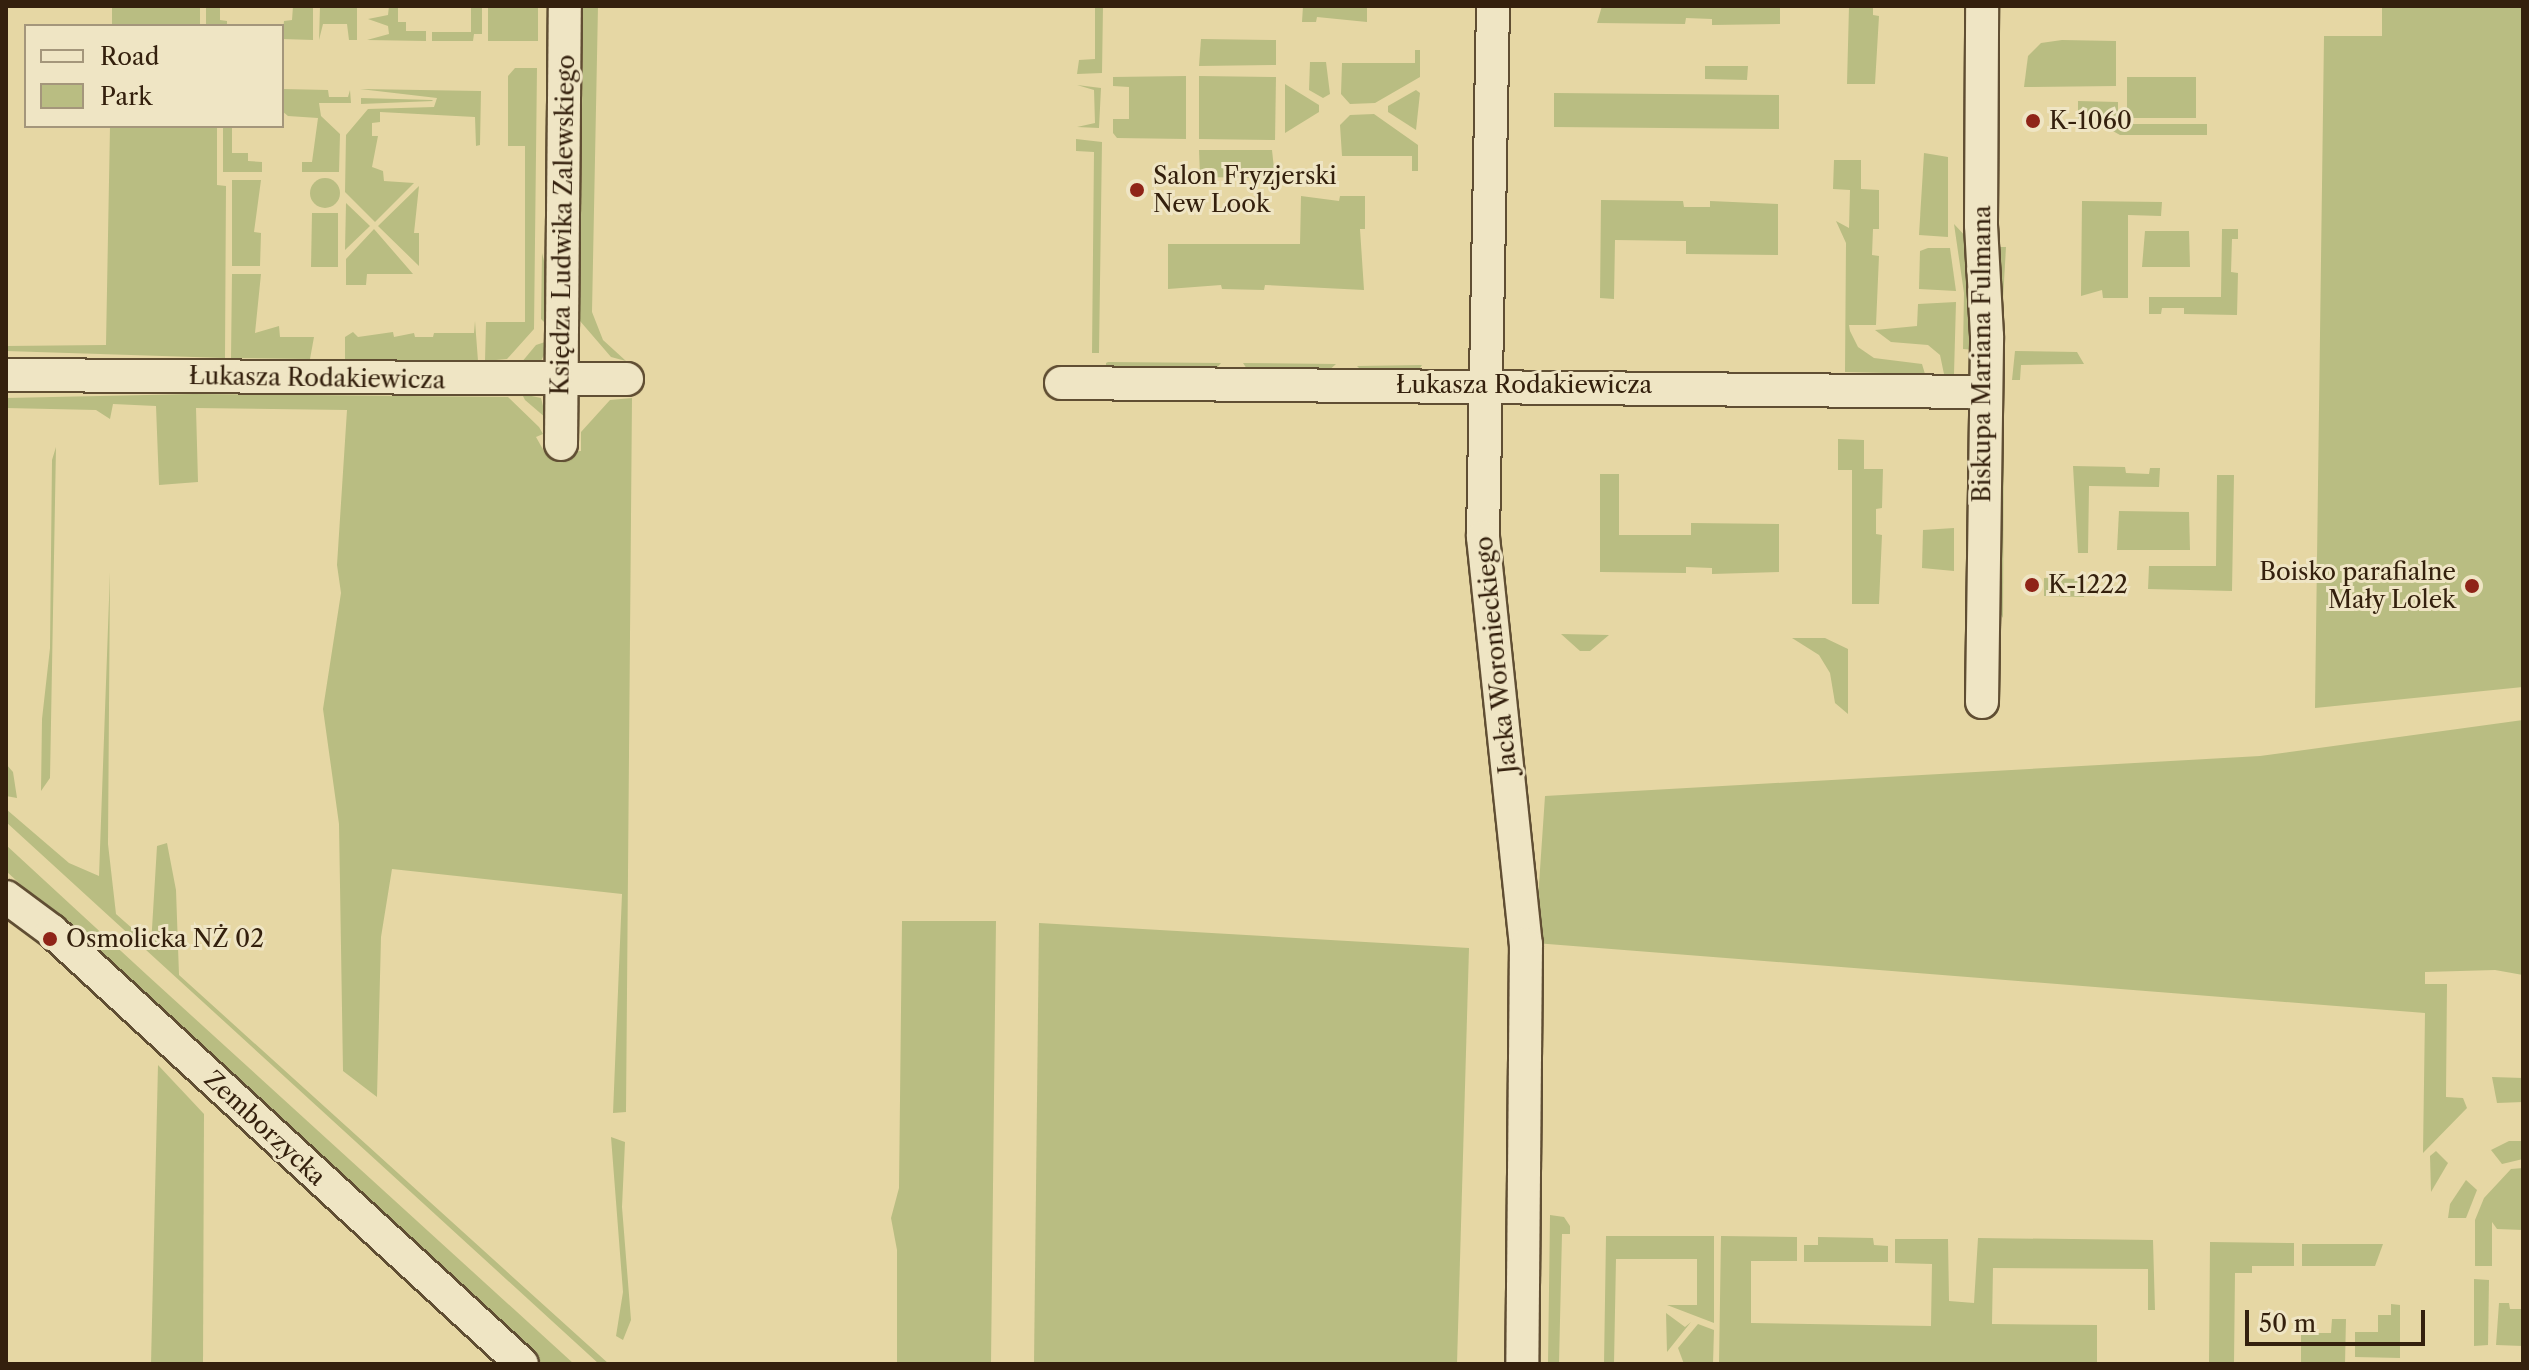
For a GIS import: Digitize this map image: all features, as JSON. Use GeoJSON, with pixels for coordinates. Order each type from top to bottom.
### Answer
{"type":"FeatureCollection","features":[{"type":"Feature","properties":{"kind":"street","name":"Księdza Ludwika Zalewskiego"},"geometry":{"type":"LineString","coordinates":[[561,444],[565,6]]}},
{"type":"Feature","properties":{"kind":"street","name":"Jacka Woronieckiego"},"geometry":{"type":"LineString","coordinates":[[1493,6],[1486,595],[1526,944],[1522,1364]]}},
{"type":"Feature","properties":{"kind":"street","name":"Biskupa Mariana Fulmana"},"geometry":{"type":"LineString","coordinates":[[1982,6],[1986,392],[1982,702]]}},
{"type":"Feature","properties":{"kind":"street","name":"Łukasza Rodakiewicza"},"geometry":{"type":"LineString","coordinates":[[6,375],[627,379]]}},
{"type":"Feature","properties":{"kind":"street","name":"Łukasza Rodakiewicza"},"geometry":{"type":"LineString","coordinates":[[1061,383],[1487,384],[1986,392]]}},
{"type":"Feature","properties":{"kind":"street","name":"Zemborzycka"},"geometry":{"type":"LineString","coordinates":[[6,897],[59,938],[522,1364]]}},
{"type":"Feature","properties":{"kind":"green space"},"geometry":{"type":"Polygon","coordinates":[[[112,6],[200,6],[200,24],[112,24],[112,6]]]}},
{"type":"Feature","properties":{"kind":"green space"},"geometry":{"type":"Polygon","coordinates":[[[206,6],[220,6],[220,20],[227,21],[227,24],[206,24],[206,6]]]}},
{"type":"Feature","properties":{"kind":"green space"},"geometry":{"type":"Polygon","coordinates":[[[293,6],[313,6],[313,40],[284,39],[284,21],[292,20],[293,6]]]}},
{"type":"Feature","properties":{"kind":"green space"},"geometry":{"type":"Polygon","coordinates":[[[320,6],[357,6],[357,40],[349,40],[347,24],[323,24],[319,40],[320,6]]]}},
{"type":"Feature","properties":{"kind":"green space"},"geometry":{"type":"Polygon","coordinates":[[[389,6],[398,6],[398,22],[406,22],[406,31],[426,31],[426,41],[367,40],[389,34],[388,26],[368,19],[388,15],[389,6]]]}},
{"type":"Feature","properties":{"kind":"green space"},"geometry":{"type":"Polygon","coordinates":[[[471,6],[482,6],[482,34],[474,34],[473,41],[432,41],[432,32],[471,32],[471,6]]]}},
{"type":"Feature","properties":{"kind":"green space"},"geometry":{"type":"Polygon","coordinates":[[[488,6],[538,6],[538,41],[488,41],[488,6]]]}},
{"type":"Feature","properties":{"kind":"green space"},"geometry":{"type":"Polygon","coordinates":[[[583,6],[598,6],[592,312],[603,340],[626,361],[611,357],[580,321],[583,6]]]}},
{"type":"Feature","properties":{"kind":"green space"},"geometry":{"type":"Polygon","coordinates":[[[1095,6],[1103,6],[1102,73],[1077,74],[1079,60],[1095,59],[1095,6]]]}},
{"type":"Feature","properties":{"kind":"green space"},"geometry":{"type":"Polygon","coordinates":[[[1303,6],[1367,6],[1367,22],[1317,17],[1316,22],[1302,22],[1303,6]]]}},
{"type":"Feature","properties":{"kind":"green space"},"geometry":{"type":"Polygon","coordinates":[[[1602,6],[1780,6],[1780,24],[1712,25],[1712,19],[1686,18],[1685,24],[1597,23],[1602,6]]]}},
{"type":"Feature","properties":{"kind":"green space"},"geometry":{"type":"Polygon","coordinates":[[[1849,6],[1873,6],[1873,15],[1879,16],[1875,84],[1847,84],[1849,6]]]}},
{"type":"Feature","properties":{"kind":"green space"},"geometry":{"type":"Polygon","coordinates":[[[2382,6],[2523,6],[2523,687],[2315,708],[2324,36],[2382,36],[2382,6]]]}},
{"type":"Feature","properties":{"kind":"green space"},"geometry":{"type":"Polygon","coordinates":[[[1201,39],[1276,40],[1276,65],[1199,66],[1201,39]]]}},
{"type":"Feature","properties":{"kind":"green space"},"geometry":{"type":"Polygon","coordinates":[[[2062,40],[2116,41],[2116,86],[2024,87],[2028,56],[2041,43],[2062,40]]]}},
{"type":"Feature","properties":{"kind":"green space"},"geometry":{"type":"Polygon","coordinates":[[[1415,50],[1420,50],[1420,77],[1375,103],[1350,104],[1341,94],[1342,63],[1415,63],[1415,50]]]}},
{"type":"Feature","properties":{"kind":"green space"},"geometry":{"type":"Polygon","coordinates":[[[1310,62],[1326,62],[1330,94],[1323,98],[1309,90],[1310,62]]]}},
{"type":"Feature","properties":{"kind":"green space"},"geometry":{"type":"Polygon","coordinates":[[[1705,66],[1748,66],[1747,80],[1705,79],[1705,66]]]}},
{"type":"Feature","properties":{"kind":"green space"},"geometry":{"type":"Polygon","coordinates":[[[515,68],[537,68],[534,329],[507,359],[485,361],[486,322],[525,322],[525,146],[508,146],[508,76],[515,68]]]}},
{"type":"Feature","properties":{"kind":"green space"},"geometry":{"type":"Polygon","coordinates":[[[1186,76],[1186,139],[1117,138],[1113,133],[1113,119],[1129,119],[1129,87],[1113,86],[1113,77],[1186,76]]]}},
{"type":"Feature","properties":{"kind":"green space"},"geometry":{"type":"Polygon","coordinates":[[[1199,76],[1276,77],[1275,140],[1199,139],[1199,76]]]}},
{"type":"Feature","properties":{"kind":"green space"},"geometry":{"type":"Polygon","coordinates":[[[2127,77],[2196,77],[2196,118],[2127,118],[2127,77]]]}},
{"type":"Feature","properties":{"kind":"green space"},"geometry":{"type":"Polygon","coordinates":[[[1285,84],[1319,105],[1319,112],[1285,133],[1285,84]]]}},
{"type":"Feature","properties":{"kind":"green space"},"geometry":{"type":"Polygon","coordinates":[[[1077,85],[1101,88],[1099,128],[1077,127],[1095,123],[1094,90],[1077,85]]]}},
{"type":"Feature","properties":{"kind":"green space"},"geometry":{"type":"Polygon","coordinates":[[[284,89],[328,90],[329,97],[348,97],[350,90],[351,103],[319,103],[321,116],[340,134],[339,172],[302,172],[302,162],[312,162],[318,118],[288,116],[284,113],[284,89]]]}},
{"type":"Feature","properties":{"kind":"green space"},"geometry":{"type":"Polygon","coordinates":[[[360,89],[481,91],[480,145],[476,146],[475,117],[380,112],[380,122],[372,123],[372,136],[378,136],[372,167],[383,171],[384,181],[414,183],[375,222],[345,192],[346,135],[368,109],[434,107],[437,98],[360,89]]]}},
{"type":"Feature","properties":{"kind":"green space"},"geometry":{"type":"Polygon","coordinates":[[[1416,90],[1420,93],[1416,130],[1388,112],[1388,106],[1416,90]]]}},
{"type":"Feature","properties":{"kind":"green space"},"geometry":{"type":"Polygon","coordinates":[[[1554,93],[1779,95],[1779,129],[1554,127],[1554,93]]]}},
{"type":"Feature","properties":{"kind":"green space"},"geometry":{"type":"Polygon","coordinates":[[[361,98],[432,100],[433,101],[361,104],[361,98]]]}},
{"type":"Feature","properties":{"kind":"green space"},"geometry":{"type":"Polygon","coordinates":[[[2078,101],[2118,102],[2118,124],[2207,124],[2207,135],[2120,135],[2102,125],[2078,125],[2078,101]]]}},
{"type":"Feature","properties":{"kind":"green space"},"geometry":{"type":"Polygon","coordinates":[[[1374,114],[1418,145],[1418,171],[1412,171],[1412,156],[1342,156],[1340,125],[1350,115],[1374,114]]]}},
{"type":"Feature","properties":{"kind":"green space"},"geometry":{"type":"Polygon","coordinates":[[[110,128],[217,128],[217,185],[226,186],[225,358],[6,351],[6,346],[106,345],[110,128]]]}},
{"type":"Feature","properties":{"kind":"green space"},"geometry":{"type":"Polygon","coordinates":[[[223,128],[232,128],[232,153],[248,153],[248,161],[262,162],[262,172],[223,172],[223,128]]]}},
{"type":"Feature","properties":{"kind":"green space"},"geometry":{"type":"Polygon","coordinates":[[[1076,139],[1102,142],[1099,353],[1092,353],[1094,152],[1076,151],[1076,139]]]}},
{"type":"Feature","properties":{"kind":"green space"},"geometry":{"type":"Polygon","coordinates":[[[1199,150],[1272,150],[1275,178],[1200,177],[1199,150]]]}},
{"type":"Feature","properties":{"kind":"green space"},"geometry":{"type":"Polygon","coordinates":[[[1924,153],[1948,157],[1948,237],[1919,235],[1924,153]]]}},
{"type":"Feature","properties":{"kind":"green space"},"geometry":{"type":"Polygon","coordinates":[[[1834,160],[1861,160],[1861,189],[1879,190],[1879,229],[1873,229],[1872,255],[1879,256],[1876,325],[1849,325],[1850,331],[1858,347],[1874,358],[1922,364],[1925,374],[1845,372],[1846,243],[1836,221],[1849,228],[1850,190],[1833,189],[1834,160]]]}},
{"type":"Feature","properties":{"kind":"green space"},"geometry":{"type":"Polygon","coordinates":[[[325,178],[331,179],[339,187],[339,199],[331,207],[325,208],[319,207],[311,199],[310,193],[311,187],[319,179],[325,178]]]}},
{"type":"Feature","properties":{"kind":"green space"},"geometry":{"type":"Polygon","coordinates":[[[232,180],[261,180],[254,232],[261,233],[260,266],[232,266],[232,180]]]}},
{"type":"Feature","properties":{"kind":"green space"},"geometry":{"type":"Polygon","coordinates":[[[419,186],[414,233],[419,233],[419,266],[378,226],[419,186]]]}},
{"type":"Feature","properties":{"kind":"green space"},"geometry":{"type":"Polygon","coordinates":[[[1301,196],[1339,201],[1340,196],[1365,196],[1365,229],[1360,229],[1364,290],[1265,285],[1264,290],[1222,289],[1221,285],[1168,289],[1168,244],[1300,244],[1301,196]]]}},
{"type":"Feature","properties":{"kind":"green space"},"geometry":{"type":"Polygon","coordinates":[[[1601,200],[1683,201],[1684,207],[1710,207],[1710,201],[1778,204],[1778,255],[1686,254],[1686,241],[1615,240],[1614,299],[1600,298],[1601,200]]]}},
{"type":"Feature","properties":{"kind":"green space"},"geometry":{"type":"Polygon","coordinates":[[[2082,201],[2162,202],[2161,216],[2128,215],[2128,298],[2103,298],[2102,290],[2081,296],[2082,201]]]}},
{"type":"Feature","properties":{"kind":"green space"},"geometry":{"type":"Polygon","coordinates":[[[346,203],[370,226],[345,250],[346,203]]]}},
{"type":"Feature","properties":{"kind":"green space"},"geometry":{"type":"Polygon","coordinates":[[[312,213],[338,213],[338,267],[311,267],[312,213]]]}},
{"type":"Feature","properties":{"kind":"green space"},"geometry":{"type":"Polygon","coordinates":[[[1954,224],[1968,239],[1976,350],[1963,349],[1964,293],[1954,224]]]}},
{"type":"Feature","properties":{"kind":"green space"},"geometry":{"type":"Polygon","coordinates":[[[374,229],[413,274],[367,274],[366,285],[346,285],[346,259],[374,229]]]}},
{"type":"Feature","properties":{"kind":"green space"},"geometry":{"type":"Polygon","coordinates":[[[2222,229],[2238,229],[2238,239],[2232,239],[2231,272],[2238,273],[2237,315],[2184,314],[2184,308],[2162,308],[2161,314],[2149,314],[2149,297],[2221,297],[2222,229]]]}},
{"type":"Feature","properties":{"kind":"green space"},"geometry":{"type":"Polygon","coordinates":[[[2145,231],[2189,231],[2190,267],[2142,267],[2145,231]]]}},
{"type":"Feature","properties":{"kind":"green space"},"geometry":{"type":"Polygon","coordinates":[[[1991,247],[2006,247],[2000,351],[1991,247]]]}},
{"type":"Feature","properties":{"kind":"green space"},"geometry":{"type":"Polygon","coordinates":[[[1950,248],[1956,291],[1919,289],[1920,251],[1950,248]]]}},
{"type":"Feature","properties":{"kind":"green space"},"geometry":{"type":"Polygon","coordinates":[[[542,253],[551,288],[547,325],[541,319],[542,253]]]}},
{"type":"Feature","properties":{"kind":"green space"},"geometry":{"type":"Polygon","coordinates":[[[232,274],[261,274],[255,333],[279,326],[280,337],[314,337],[310,359],[231,358],[232,274]]]}},
{"type":"Feature","properties":{"kind":"green space"},"geometry":{"type":"Polygon","coordinates":[[[1956,302],[1954,374],[1944,374],[1940,355],[1928,345],[1891,342],[1875,330],[1917,326],[1918,304],[1956,302]]]}},
{"type":"Feature","properties":{"kind":"green space"},"geometry":{"type":"Polygon","coordinates":[[[475,321],[478,361],[345,360],[345,337],[353,332],[358,337],[393,332],[394,337],[414,333],[415,337],[433,337],[434,333],[474,333],[475,321]]]}},
{"type":"Feature","properties":{"kind":"green space"},"geometry":{"type":"Polygon","coordinates":[[[551,340],[541,361],[521,363],[536,345],[551,340]]]}},
{"type":"Feature","properties":{"kind":"green space"},"geometry":{"type":"Polygon","coordinates":[[[2015,351],[2077,352],[2084,364],[2021,365],[2020,380],[2012,380],[2015,351]]]}},
{"type":"Feature","properties":{"kind":"green space"},"geometry":{"type":"Polygon","coordinates":[[[1106,363],[1221,363],[1216,369],[1106,370],[1106,363]]]}},
{"type":"Feature","properties":{"kind":"green space"},"geometry":{"type":"Polygon","coordinates":[[[1243,363],[1336,364],[1327,372],[1249,372],[1243,363]]]}},
{"type":"Feature","properties":{"kind":"green space"},"geometry":{"type":"Polygon","coordinates":[[[1422,365],[1418,371],[1363,372],[1357,366],[1422,365]]]}},
{"type":"Feature","properties":{"kind":"green space"},"geometry":{"type":"Polygon","coordinates":[[[194,394],[508,397],[539,427],[543,434],[536,437],[545,453],[581,451],[581,432],[610,400],[632,398],[626,1112],[613,1113],[622,894],[392,869],[381,937],[377,1097],[343,1071],[339,824],[323,709],[341,593],[337,565],[347,410],[196,408],[198,482],[159,485],[156,406],[113,404],[110,419],[96,410],[6,408],[6,398],[194,394]]]}},
{"type":"Feature","properties":{"kind":"green space"},"geometry":{"type":"Polygon","coordinates":[[[522,394],[541,398],[546,418],[525,400],[522,394]]]}},
{"type":"Feature","properties":{"kind":"green space"},"geometry":{"type":"Polygon","coordinates":[[[2004,404],[2003,618],[1997,608],[2000,409],[2004,404]]]}},
{"type":"Feature","properties":{"kind":"green space"},"geometry":{"type":"Polygon","coordinates":[[[1838,439],[1864,440],[1864,469],[1883,469],[1882,508],[1876,509],[1876,534],[1882,535],[1879,604],[1852,604],[1852,470],[1838,470],[1838,439]]]}},
{"type":"Feature","properties":{"kind":"green space"},"geometry":{"type":"Polygon","coordinates":[[[56,447],[50,778],[41,791],[42,719],[50,648],[52,460],[56,447]]]}},
{"type":"Feature","properties":{"kind":"green space"},"geometry":{"type":"Polygon","coordinates":[[[2073,466],[2125,467],[2126,473],[2149,474],[2150,468],[2160,468],[2159,487],[2089,486],[2088,553],[2078,553],[2073,466]]]}},
{"type":"Feature","properties":{"kind":"green space"},"geometry":{"type":"Polygon","coordinates":[[[1600,474],[1619,474],[1619,535],[1691,535],[1691,523],[1779,524],[1779,572],[1712,574],[1712,568],[1686,567],[1686,573],[1600,572],[1600,474]]]}},
{"type":"Feature","properties":{"kind":"green space"},"geometry":{"type":"Polygon","coordinates":[[[2217,475],[2234,475],[2232,591],[2148,589],[2149,566],[2216,566],[2217,475]]]}},
{"type":"Feature","properties":{"kind":"green space"},"geometry":{"type":"Polygon","coordinates":[[[2119,511],[2189,512],[2190,550],[2117,550],[2119,511]]]}},
{"type":"Feature","properties":{"kind":"green space"},"geometry":{"type":"Polygon","coordinates":[[[1954,528],[1954,571],[1922,568],[1923,530],[1954,528]]]}},
{"type":"Feature","properties":{"kind":"green space"},"geometry":{"type":"Polygon","coordinates":[[[110,572],[108,844],[116,914],[151,945],[157,846],[167,843],[176,890],[179,975],[609,1364],[599,1364],[6,822],[6,809],[69,863],[99,876],[110,572]]]}},
{"type":"Feature","properties":{"kind":"green space"},"geometry":{"type":"Polygon","coordinates":[[[2044,578],[2085,579],[2084,597],[2044,596],[2044,578]]]}},
{"type":"Feature","properties":{"kind":"green space"},"geometry":{"type":"Polygon","coordinates":[[[1561,634],[1609,635],[1590,651],[1580,651],[1561,634]]]}},
{"type":"Feature","properties":{"kind":"green space"},"geometry":{"type":"Polygon","coordinates":[[[1792,638],[1825,638],[1848,649],[1848,714],[1835,703],[1830,673],[1819,655],[1792,638]]]}},
{"type":"Feature","properties":{"kind":"green space"},"geometry":{"type":"Polygon","coordinates":[[[2523,720],[2523,975],[2495,970],[2425,972],[2425,984],[2447,984],[2446,1097],[2463,1098],[2467,1108],[2423,1153],[2425,1013],[1535,943],[1545,796],[2260,756],[2523,720]]]}},
{"type":"Feature","properties":{"kind":"green space"},"geometry":{"type":"Polygon","coordinates":[[[6,764],[13,772],[17,798],[6,796],[6,764]]]}},
{"type":"Feature","properties":{"kind":"green space"},"geometry":{"type":"Polygon","coordinates":[[[6,845],[574,1364],[543,1364],[497,1323],[6,871],[6,845]]]}},
{"type":"Feature","properties":{"kind":"green space"},"geometry":{"type":"Polygon","coordinates":[[[902,921],[996,921],[991,1364],[897,1364],[897,1250],[891,1218],[899,1188],[902,921]]]}},
{"type":"Feature","properties":{"kind":"green space"},"geometry":{"type":"Polygon","coordinates":[[[1039,923],[1469,948],[1457,1364],[1034,1364],[1039,923]]]}},
{"type":"Feature","properties":{"kind":"green space"},"geometry":{"type":"Polygon","coordinates":[[[158,1065],[204,1114],[203,1364],[151,1364],[158,1065]]]}},
{"type":"Feature","properties":{"kind":"green space"},"geometry":{"type":"Polygon","coordinates":[[[2492,1077],[2523,1078],[2523,1102],[2497,1103],[2492,1077]]]}},
{"type":"Feature","properties":{"kind":"green space"},"geometry":{"type":"Polygon","coordinates":[[[611,1137],[625,1142],[622,1207],[631,1320],[623,1340],[616,1336],[623,1292],[611,1137]]]}},
{"type":"Feature","properties":{"kind":"green space"},"geometry":{"type":"Polygon","coordinates":[[[2509,1141],[2523,1141],[2523,1159],[2502,1164],[2491,1150],[2509,1141]]]}},
{"type":"Feature","properties":{"kind":"green space"},"geometry":{"type":"Polygon","coordinates":[[[2436,1151],[2448,1163],[2431,1192],[2430,1156],[2436,1151]]]}},
{"type":"Feature","properties":{"kind":"green space"},"geometry":{"type":"Polygon","coordinates":[[[2523,1168],[2523,1230],[2497,1229],[2492,1222],[2492,1266],[2475,1266],[2475,1220],[2484,1198],[2511,1169],[2523,1168]]]}},
{"type":"Feature","properties":{"kind":"green space"},"geometry":{"type":"Polygon","coordinates":[[[2466,1180],[2477,1190],[2466,1218],[2448,1218],[2450,1204],[2466,1180]]]}},
{"type":"Feature","properties":{"kind":"green space"},"geometry":{"type":"Polygon","coordinates":[[[1550,1215],[1564,1217],[1570,1226],[1570,1234],[1562,1234],[1559,1364],[1548,1364],[1550,1215]]]}},
{"type":"Feature","properties":{"kind":"green space"},"geometry":{"type":"Polygon","coordinates":[[[1606,1236],[1714,1236],[1714,1323],[1667,1305],[1697,1305],[1697,1259],[1616,1259],[1614,1364],[1604,1364],[1606,1236]]]}},
{"type":"Feature","properties":{"kind":"green space"},"geometry":{"type":"Polygon","coordinates":[[[1721,1236],[1797,1237],[1797,1261],[1751,1261],[1751,1323],[1931,1326],[1932,1264],[1895,1263],[1895,1239],[1948,1239],[1949,1301],[1974,1303],[1978,1238],[2153,1240],[2155,1310],[2148,1310],[2148,1269],[1993,1268],[1992,1324],[2097,1325],[2097,1364],[1719,1364],[1721,1236]]]}},
{"type":"Feature","properties":{"kind":"green space"},"geometry":{"type":"Polygon","coordinates":[[[1818,1237],[1873,1238],[1874,1245],[1888,1246],[1888,1262],[1804,1262],[1804,1245],[1818,1245],[1818,1237]]]}},
{"type":"Feature","properties":{"kind":"green space"},"geometry":{"type":"Polygon","coordinates":[[[2210,1242],[2294,1243],[2294,1266],[2252,1266],[2252,1273],[2235,1273],[2234,1364],[2209,1364],[2210,1242]]]}},
{"type":"Feature","properties":{"kind":"green space"},"geometry":{"type":"Polygon","coordinates":[[[2302,1244],[2383,1244],[2375,1266],[2302,1266],[2302,1244]]]}},
{"type":"Feature","properties":{"kind":"green space"},"geometry":{"type":"Polygon","coordinates":[[[2474,1279],[2489,1280],[2488,1345],[2474,1346],[2474,1279]]]}},
{"type":"Feature","properties":{"kind":"green space"},"geometry":{"type":"Polygon","coordinates":[[[2499,1303],[2509,1303],[2510,1309],[2523,1309],[2523,1346],[2496,1345],[2499,1303]]]}},
{"type":"Feature","properties":{"kind":"green space"},"geometry":{"type":"Polygon","coordinates":[[[2391,1304],[2400,1305],[2400,1358],[2355,1357],[2355,1332],[2378,1332],[2378,1315],[2391,1315],[2391,1304]]]}},
{"type":"Feature","properties":{"kind":"green space"},"geometry":{"type":"Polygon","coordinates":[[[1666,1313],[1685,1327],[1691,1322],[1667,1352],[1666,1313]]]}},
{"type":"Feature","properties":{"kind":"green space"},"geometry":{"type":"Polygon","coordinates":[[[2332,1319],[2346,1319],[2345,1364],[2301,1364],[2301,1333],[2331,1333],[2332,1319]]]}},
{"type":"Feature","properties":{"kind":"green space"},"geometry":{"type":"Polygon","coordinates":[[[1698,1324],[1714,1330],[1713,1364],[1684,1364],[1678,1348],[1698,1324]]]}},
{"type":"Feature","properties":{"kind":"place","name":"K-1060"},"geometry":{"type":"Point","coordinates":[2033,121]}},
{"type":"Feature","properties":{"kind":"place","name":"Salon Fryzjerski New Look"},"geometry":{"type":"Point","coordinates":[1137,190]}},
{"type":"Feature","properties":{"kind":"place","name":"K-1222"},"geometry":{"type":"Point","coordinates":[2032,585]}},
{"type":"Feature","properties":{"kind":"place","name":"Boisko parafialne Mały Lolek"},"geometry":{"type":"Point","coordinates":[2472,586]}},
{"type":"Feature","properties":{"kind":"place","name":"Osmolicka NŻ 02"},"geometry":{"type":"Point","coordinates":[50,939]}}]}
